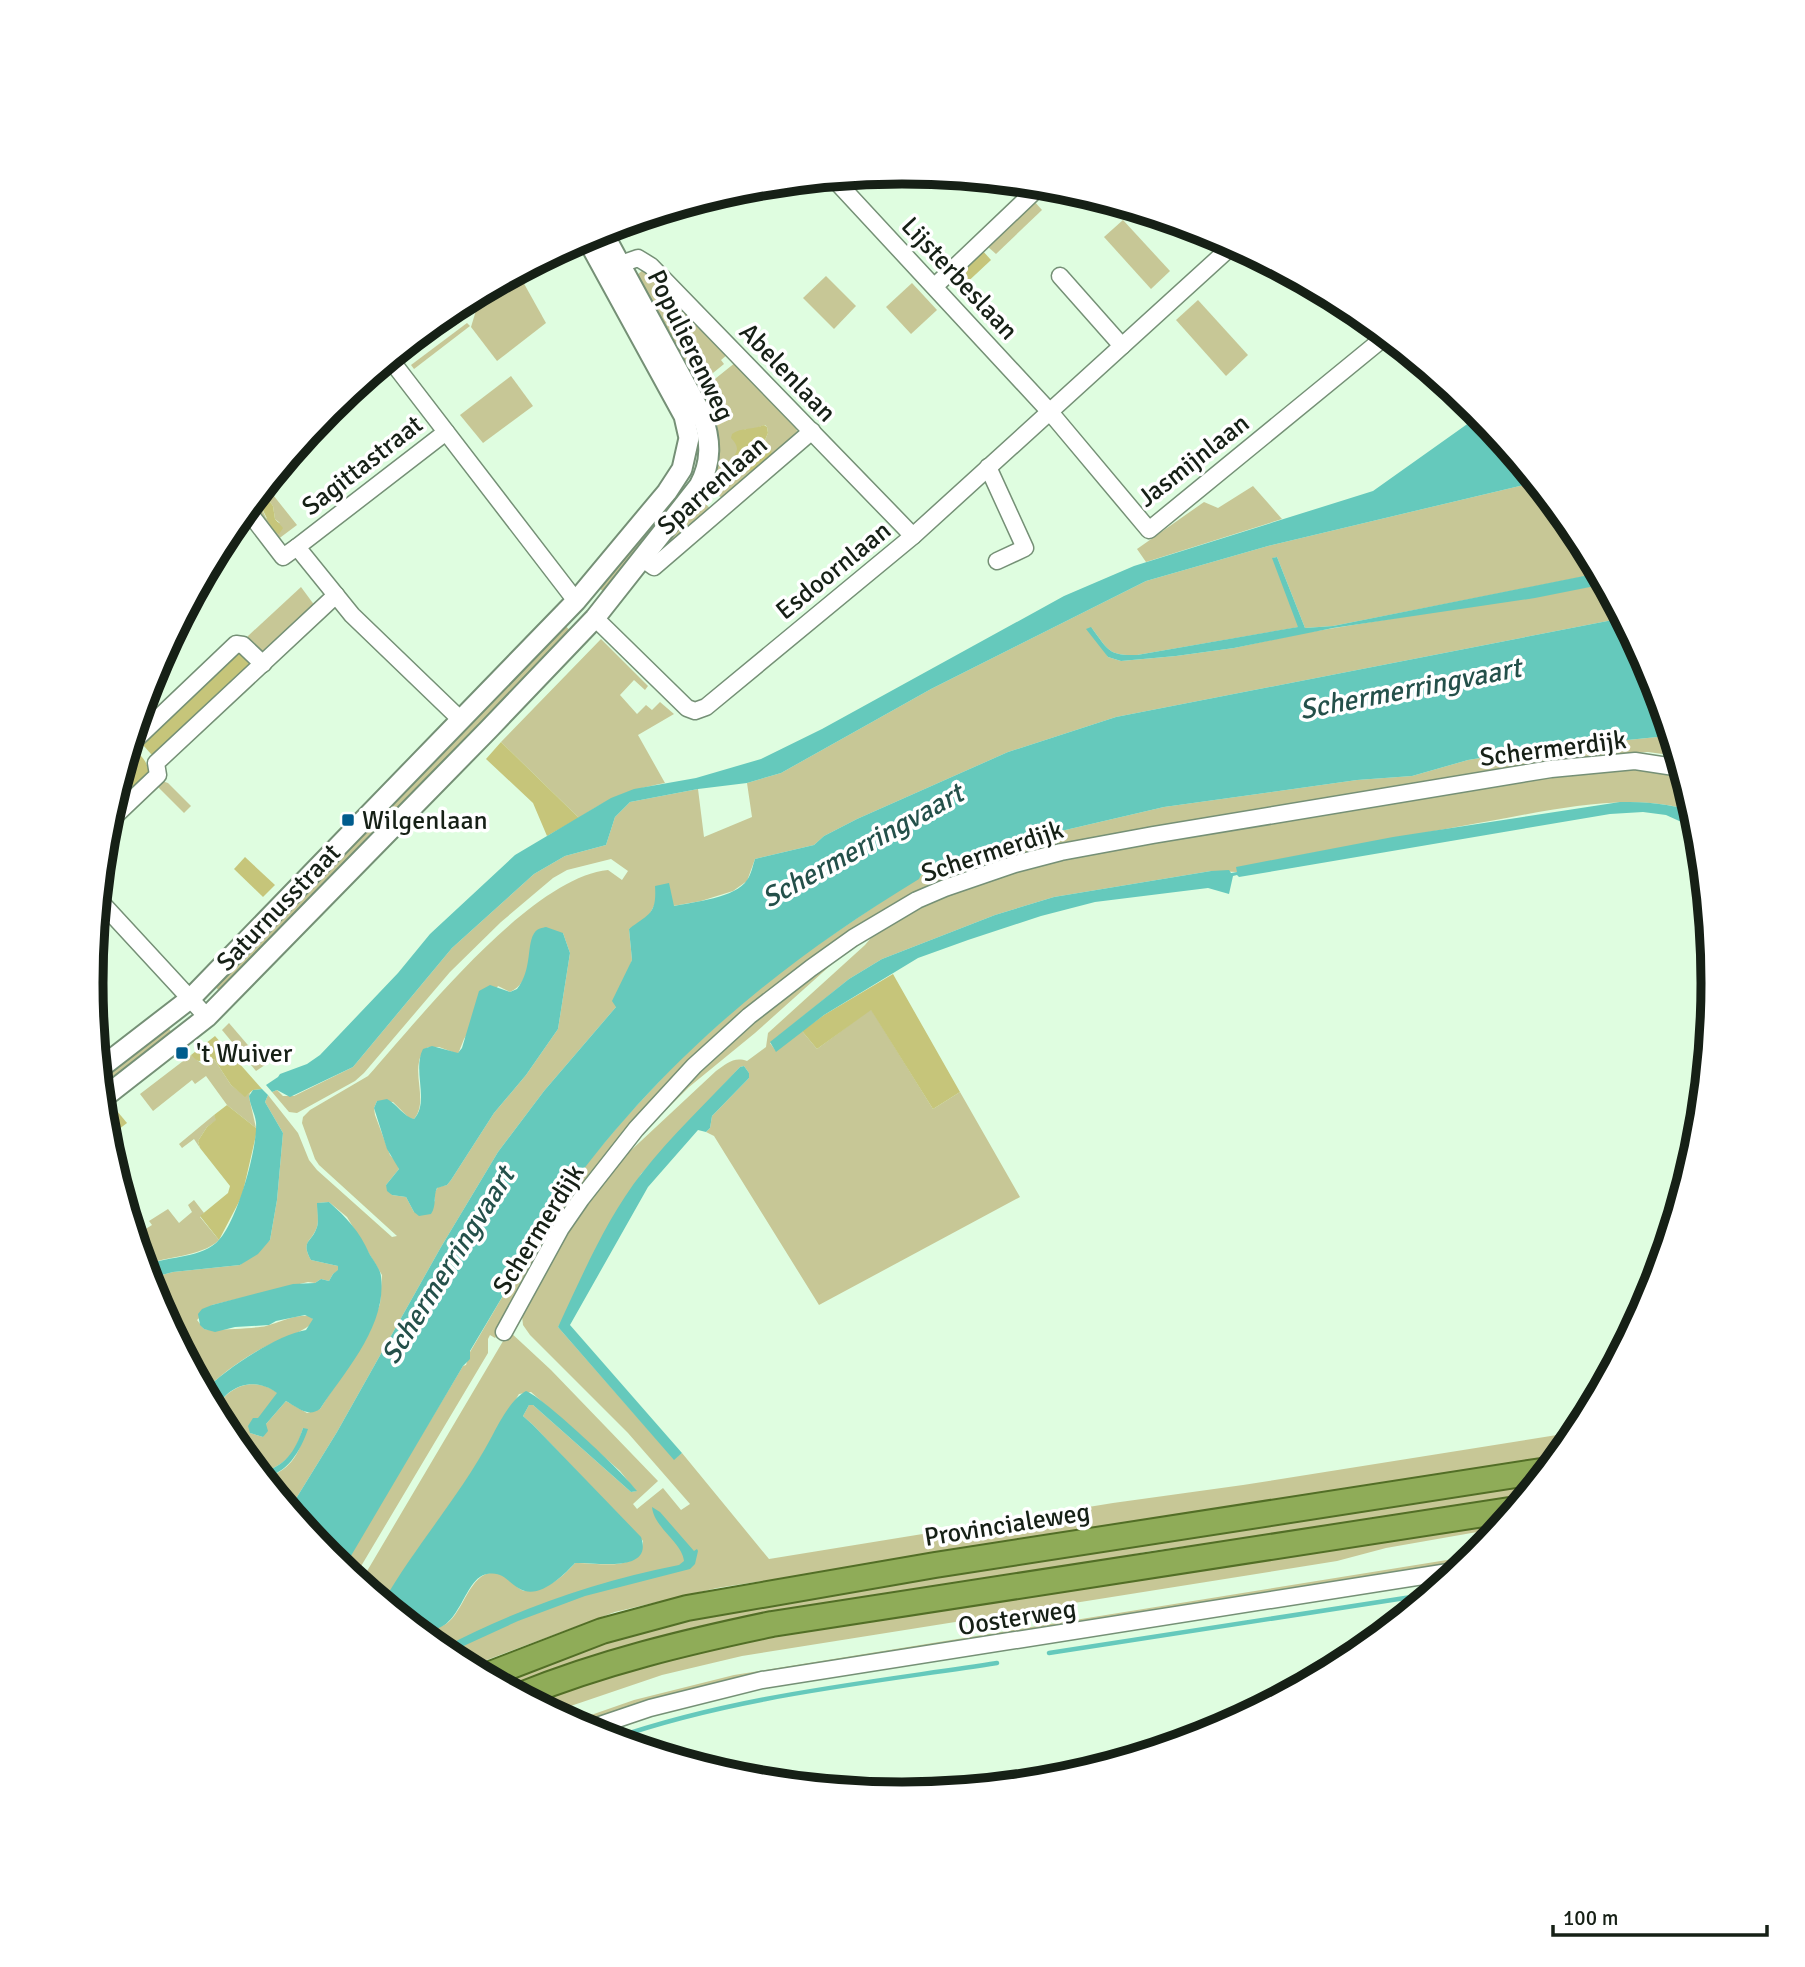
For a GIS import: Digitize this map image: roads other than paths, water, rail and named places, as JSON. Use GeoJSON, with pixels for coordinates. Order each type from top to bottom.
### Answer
{"type":"FeatureCollection","features":[{"type":"Feature","properties":{"kind":"highway","name":"Provincialeweg"},"geometry":{"type":"LineString","coordinates":[[496,1672],[602,1631],[687,1608],[935,1565],[1535,1472]]}},
{"type":"Feature","properties":{"kind":"highway"},"geometry":{"type":"LineString","coordinates":[[532,1691],[631,1656],[772,1624],[1502,1511]]}},
{"type":"Feature","properties":{"kind":"street","name":"Lijsterbeslaan"},"geometry":{"type":"LineString","coordinates":[[841,187],[1049,412]]}},
{"type":"Feature","properties":{"kind":"street"},"geometry":{"type":"LineString","coordinates":[[934,286],[1030,195]]}},
{"type":"Feature","properties":{"kind":"street","name":"Populierenweg"},"geometry":{"type":"LineString","coordinates":[[595,618],[699,486],[707,468],[710,448],[702,415],[608,241]]}},
{"type":"Feature","properties":{"kind":"street","name":"Populierenweg"},"geometry":{"type":"LineString","coordinates":[[576,601],[676,480],[685,461],[689,438],[687,423],[677,402],[592,247]]}},
{"type":"Feature","properties":{"kind":"street","name":"Esdoornlaan"},"geometry":{"type":"LineString","coordinates":[[595,618],[687,708],[695,711],[706,707],[912,536],[1224,252]]}},
{"type":"Feature","properties":{"kind":"street","name":"Abelenlaan"},"geometry":{"type":"LineString","coordinates":[[621,264],[638,258],[651,266],[912,536]]}},
{"type":"Feature","properties":{"kind":"street"},"geometry":{"type":"LineString","coordinates":[[1060,276],[1122,346]]}},
{"type":"Feature","properties":{"kind":"street","name":"Jasmijnlaan"},"geometry":{"type":"LineString","coordinates":[[1049,412],[1149,530],[1379,342]]}},
{"type":"Feature","properties":{"kind":"street"},"geometry":{"type":"LineString","coordinates":[[396,366],[576,601],[595,618]]}},
{"type":"Feature","properties":{"kind":"street","name":"Sparrenlaan"},"geometry":{"type":"LineString","coordinates":[[643,559],[654,567],[812,431]]}},
{"type":"Feature","properties":{"kind":"street","name":"Sagittastraat"},"geometry":{"type":"LineString","coordinates":[[303,542],[446,432]]}},
{"type":"Feature","properties":{"kind":"street"},"geometry":{"type":"LineString","coordinates":[[988,467],[1025,548],[997,561]]}},
{"type":"Feature","properties":{"kind":"street"},"geometry":{"type":"LineString","coordinates":[[253,518],[282,557],[303,542],[336,595],[352,615],[461,720]]}},
{"type":"Feature","properties":{"kind":"street"},"geometry":{"type":"LineString","coordinates":[[123,808],[158,775],[156,763],[336,595]]}},
{"type":"Feature","properties":{"kind":"street","name":"Saturnusstraat"},"geometry":{"type":"LineString","coordinates":[[108,1062],[191,998],[576,601]]}},
{"type":"Feature","properties":{"kind":"street","name":"Saturnusstraat"},"geometry":{"type":"LineString","coordinates":[[111,1092],[207,1017],[595,618]]}},
{"type":"Feature","properties":{"kind":"street"},"geometry":{"type":"LineString","coordinates":[[145,730],[236,644],[243,645],[263,664]]}},
{"type":"Feature","properties":{"kind":"street","name":"Schermerdijk"},"geometry":{"type":"LineString","coordinates":[[504,1332],[561,1228],[581,1199],[636,1129],[694,1066],[749,1016],[811,968],[853,938],[917,900],[1015,864],[1061,852],[1153,835],[1551,769],[1635,761],[1672,767]]}},
{"type":"Feature","properties":{"kind":"street"},"geometry":{"type":"LineString","coordinates":[[107,909],[207,1017]]}},
{"type":"Feature","properties":{"kind":"street","name":"Oosterweg"},"geometry":{"type":"LineString","coordinates":[[603,1724],[663,1704],[762,1681],[1441,1573]]}},
{"type":"Feature","properties":{"kind":"water"},"geometry":{"type":"Polygon","coordinates":[[[1471,421],[1526,484],[1268,546],[1146,581],[931,689],[781,773],[747,783],[630,802],[615,817],[606,845],[565,856],[534,874],[452,948],[353,1067],[290,1097],[277,1090],[272,1092],[266,1085],[280,1074],[307,1064],[320,1055],[398,973],[430,934],[515,855],[611,798],[634,789],[696,778],[761,759],[822,729],[1064,596],[1134,566],[1373,491],[1471,421]]]}},
{"type":"Feature","properties":{"kind":"water"},"geometry":{"type":"Polygon","coordinates":[[[1277,557],[1305,628],[1333,626],[1589,575],[1596,586],[1535,598],[1333,628],[1234,648],[1121,661],[1108,657],[1086,629],[1091,627],[1109,650],[1137,655],[1298,627],[1272,558],[1277,557]]]}},
{"type":"Feature","properties":{"kind":"water","name":"Schermerringvaart"},"geometry":{"type":"Polygon","coordinates":[[[1614,620],[1641,678],[1662,737],[1529,750],[1468,760],[1412,776],[1357,780],[1164,807],[992,847],[921,875],[919,879],[814,948],[765,985],[719,1024],[633,1110],[592,1158],[547,1220],[470,1351],[470,1359],[463,1366],[349,1560],[337,1549],[294,1501],[498,1152],[544,1091],[616,1007],[612,1001],[632,960],[629,929],[650,913],[654,903],[655,886],[669,883],[674,906],[724,895],[734,891],[747,880],[755,859],[814,845],[824,836],[857,819],[1008,752],[1116,717],[1614,620]]]}},
{"type":"Feature","properties":{"kind":"water"},"geometry":{"type":"Polygon","coordinates":[[[1620,802],[1682,809],[1685,824],[1666,815],[1643,812],[1610,814],[1239,877],[1237,875],[1233,876],[1229,894],[1208,888],[1095,902],[1041,916],[918,958],[824,1015],[776,1052],[770,1042],[849,979],[882,959],[995,915],[1054,897],[1211,871],[1237,872],[1236,867],[1393,837],[1620,802]]]}},
{"type":"Feature","properties":{"kind":"water"},"geometry":{"type":"Polygon","coordinates":[[[546,927],[563,933],[570,953],[558,1029],[526,1075],[494,1113],[451,1180],[447,1185],[437,1188],[431,1214],[419,1216],[406,1197],[392,1195],[387,1191],[386,1185],[399,1169],[387,1149],[374,1108],[377,1101],[387,1099],[414,1119],[421,1104],[419,1066],[423,1049],[432,1046],[458,1053],[462,1048],[479,991],[490,985],[510,992],[517,989],[525,973],[532,937],[537,930],[546,927]]]}},
{"type":"Feature","properties":{"kind":"water"},"geometry":{"type":"Polygon","coordinates":[[[744,1066],[749,1078],[712,1116],[710,1128],[706,1132],[698,1130],[648,1187],[570,1325],[682,1453],[674,1460],[558,1327],[596,1247],[629,1190],[677,1132],[744,1066]]]}},
{"type":"Feature","properties":{"kind":"water"},"geometry":{"type":"Polygon","coordinates":[[[262,1089],[268,1095],[265,1102],[283,1133],[277,1200],[270,1240],[258,1254],[240,1265],[159,1276],[154,1262],[190,1255],[208,1248],[224,1234],[231,1221],[244,1186],[256,1134],[256,1122],[249,1096],[253,1090],[262,1089]]]}},
{"type":"Feature","properties":{"kind":"water"},"geometry":{"type":"Polygon","coordinates":[[[329,1202],[347,1219],[380,1271],[381,1295],[378,1313],[362,1347],[320,1409],[307,1412],[286,1401],[266,1424],[268,1431],[263,1437],[250,1433],[248,1426],[253,1418],[258,1418],[277,1393],[250,1384],[234,1389],[221,1401],[211,1385],[252,1354],[294,1333],[306,1330],[313,1319],[305,1315],[269,1325],[235,1327],[215,1332],[200,1325],[198,1314],[212,1305],[293,1284],[315,1283],[321,1279],[329,1281],[338,1266],[311,1260],[307,1249],[318,1225],[317,1203],[329,1202]]]}},
{"type":"Feature","properties":{"kind":"water"},"geometry":{"type":"Polygon","coordinates":[[[526,1391],[549,1407],[617,1469],[637,1491],[631,1492],[533,1405],[529,1405],[523,1416],[641,1537],[643,1549],[639,1557],[631,1561],[608,1564],[575,1563],[551,1585],[535,1591],[520,1589],[498,1574],[487,1574],[472,1586],[444,1625],[431,1629],[388,1594],[466,1480],[506,1412],[526,1391]]]}},
{"type":"Feature","properties":{"kind":"water"},"geometry":{"type":"Polygon","coordinates":[[[303,1428],[308,1429],[292,1460],[272,1475],[268,1470],[288,1457],[303,1428]]]}},
{"type":"Feature","properties":{"kind":"water"},"geometry":{"type":"Polygon","coordinates":[[[652,1507],[660,1512],[694,1551],[697,1549],[695,1564],[690,1569],[585,1596],[518,1621],[458,1648],[452,1643],[556,1598],[679,1565],[684,1561],[682,1554],[654,1515],[652,1507]]]}},
{"type":"Feature","properties":{"kind":"waterway"},"geometry":{"type":"LineString","coordinates":[[1049,1653],[1414,1597]]}},
{"type":"Feature","properties":{"kind":"waterway"},"geometry":{"type":"LineString","coordinates":[[629,1734],[754,1701],[997,1663]]}},
{"type":"Feature","properties":{"kind":"place","name":"Wilgenlaan"},"geometry":{"type":"Point","coordinates":[348,820]}},
{"type":"Feature","properties":{"kind":"place","name":"'t Wuiver"},"geometry":{"type":"Point","coordinates":[182,1053]}}]}
